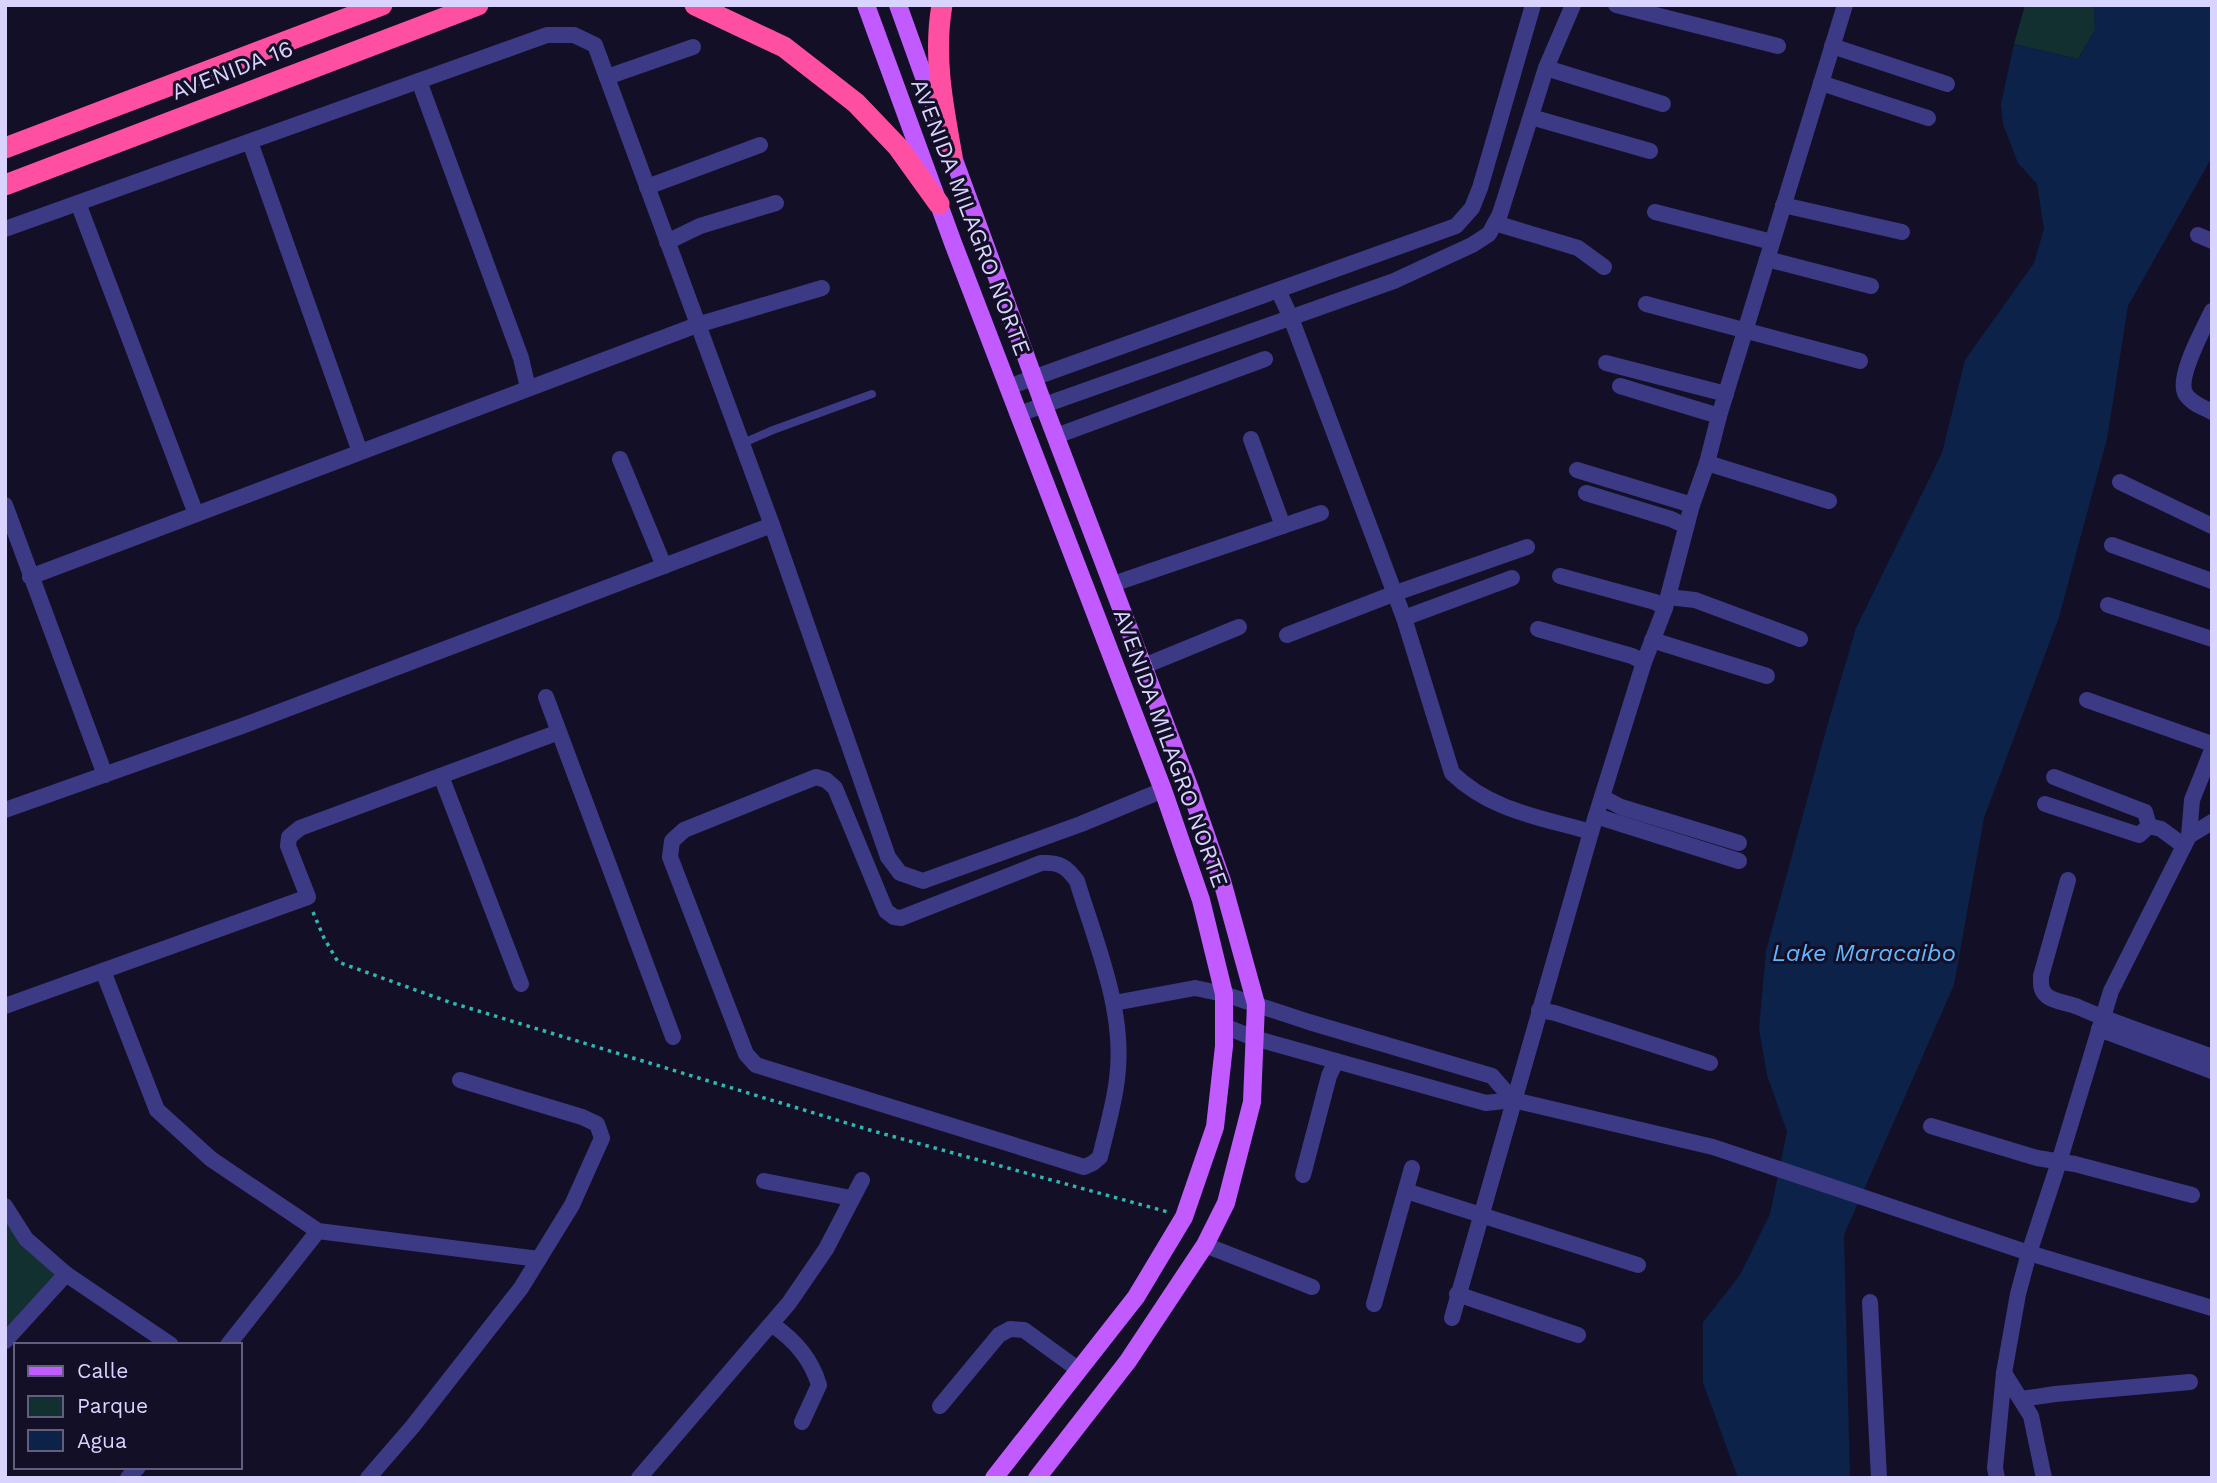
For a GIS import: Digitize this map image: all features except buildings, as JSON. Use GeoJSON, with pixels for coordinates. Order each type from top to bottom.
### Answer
{"type":"FeatureCollection","features":[{"type":"Feature","properties":{"kind":"highway","name":"AVENIDA 16"},"geometry":{"type":"LineString","coordinates":[[5,148],[382,5]]}},
{"type":"Feature","properties":{"kind":"highway","name":"AVENIDA 16"},"geometry":{"type":"LineString","coordinates":[[5,185],[478,5]]}},
{"type":"Feature","properties":{"kind":"highway"},"geometry":{"type":"LineString","coordinates":[[695,5],[784,47],[856,103],[898,147],[939,204]]}},
{"type":"Feature","properties":{"kind":"highway"},"geometry":{"type":"LineString","coordinates":[[942,5],[937,30],[939,83],[952,156]]}},
{"type":"Feature","properties":{"kind":"main road","name":"AVENIDA MILAGRO NORTE"},"geometry":{"type":"LineString","coordinates":[[866,5],[1008,387],[1163,790],[1201,900],[1224,994],[1224,1046],[1215,1127],[1184,1217],[1136,1297],[994,1478]]}},
{"type":"Feature","properties":{"kind":"main road","name":"AVENIDA MILAGRO NORTE"},"geometry":{"type":"LineString","coordinates":[[898,5],[1044,406],[1144,666],[1222,881],[1256,1004],[1252,1102],[1226,1203],[1205,1245],[1128,1361],[1037,1478]]}},
{"type":"Feature","properties":{"kind":"street"},"geometry":{"type":"LineString","coordinates":[[1008,387],[1457,226],[1472,208],[1480,188],[1534,5]]}},
{"type":"Feature","properties":{"kind":"street"},"geometry":{"type":"LineString","coordinates":[[1019,414],[1394,281],[1489,234],[1495,223],[1546,68],[1573,5]]}},
{"type":"Feature","properties":{"kind":"street"},"geometry":{"type":"LineString","coordinates":[[1616,5],[1778,47]]}},
{"type":"Feature","properties":{"kind":"street"},"geometry":{"type":"LineString","coordinates":[[1452,1318],[1591,832],[1644,662],[1666,602],[1692,505],[1707,463],[1844,5]]}},
{"type":"Feature","properties":{"kind":"street"},"geometry":{"type":"LineString","coordinates":[[5,229],[547,35],[574,35],[595,45],[772,525],[888,857],[900,873],[923,881],[1081,824],[1163,790]]}},
{"type":"Feature","properties":{"kind":"street"},"geometry":{"type":"LineString","coordinates":[[1832,46],[1947,84]]}},
{"type":"Feature","properties":{"kind":"street"},"geometry":{"type":"LineString","coordinates":[[607,77],[693,47]]}},
{"type":"Feature","properties":{"kind":"street"},"geometry":{"type":"LineString","coordinates":[[1546,68],[1663,104]]}},
{"type":"Feature","properties":{"kind":"street"},"geometry":{"type":"LineString","coordinates":[[419,81],[521,358],[528,388]]}},
{"type":"Feature","properties":{"kind":"street"},"geometry":{"type":"LineString","coordinates":[[1821,83],[1928,118]]}},
{"type":"Feature","properties":{"kind":"street"},"geometry":{"type":"LineString","coordinates":[[1531,117],[1650,150]]}},
{"type":"Feature","properties":{"kind":"street"},"geometry":{"type":"LineString","coordinates":[[250,142],[360,452]]}},
{"type":"Feature","properties":{"kind":"street"},"geometry":{"type":"LineString","coordinates":[[647,187],[760,145]]}},
{"type":"Feature","properties":{"kind":"street"},"geometry":{"type":"LineString","coordinates":[[78,203],[196,514]]}},
{"type":"Feature","properties":{"kind":"street"},"geometry":{"type":"LineString","coordinates":[[667,242],[701,226],[776,203]]}},
{"type":"Feature","properties":{"kind":"street"},"geometry":{"type":"LineString","coordinates":[[1783,205],[1902,232]]}},
{"type":"Feature","properties":{"kind":"street"},"geometry":{"type":"LineString","coordinates":[[1655,212],[1772,242]]}},
{"type":"Feature","properties":{"kind":"street"},"geometry":{"type":"LineString","coordinates":[[1495,223],[1578,248],[1604,267]]}},
{"type":"Feature","properties":{"kind":"street"},"geometry":{"type":"LineString","coordinates":[[1767,259],[1871,286]]}},
{"type":"Feature","properties":{"kind":"street"},"geometry":{"type":"LineString","coordinates":[[30,577],[697,325],[822,288]]}},
{"type":"Feature","properties":{"kind":"street"},"geometry":{"type":"LineString","coordinates":[[1279,292],[1404,618],[1452,773],[1468,789],[1493,803],[1591,832]]}},
{"type":"Feature","properties":{"kind":"street"},"geometry":{"type":"LineString","coordinates":[[1646,304],[1860,360]]}},
{"type":"Feature","properties":{"kind":"street"},"geometry":{"type":"LineString","coordinates":[[2212,311],[2183,378],[2185,393],[2193,402],[2212,412]]}},
{"type":"Feature","properties":{"kind":"street"},"geometry":{"type":"LineString","coordinates":[[1056,436],[1265,359]]}},
{"type":"Feature","properties":{"kind":"street"},"geometry":{"type":"LineString","coordinates":[[1606,363],[1726,394]]}},
{"type":"Feature","properties":{"kind":"street"},"geometry":{"type":"LineString","coordinates":[[1105,384],[1118,412]]}},
{"type":"Feature","properties":{"kind":"street"},"geometry":{"type":"LineString","coordinates":[[1620,386],[1719,416]]}},
{"type":"Feature","properties":{"kind":"street"},"geometry":{"type":"LineString","coordinates":[[1251,439],[1283,526]]}},
{"type":"Feature","properties":{"kind":"street"},"geometry":{"type":"LineString","coordinates":[[620,459],[664,566]]}},
{"type":"Feature","properties":{"kind":"street"},"geometry":{"type":"LineString","coordinates":[[1707,463],[1829,501]]}},
{"type":"Feature","properties":{"kind":"street"},"geometry":{"type":"LineString","coordinates":[[1577,470],[1692,505]]}},
{"type":"Feature","properties":{"kind":"street"},"geometry":{"type":"LineString","coordinates":[[2120,482],[2212,526]]}},
{"type":"Feature","properties":{"kind":"street"},"geometry":{"type":"LineString","coordinates":[[1586,493],[1686,526]]}},
{"type":"Feature","properties":{"kind":"street"},"geometry":{"type":"LineString","coordinates":[[5,505],[104,775]]}},
{"type":"Feature","properties":{"kind":"street"},"geometry":{"type":"LineString","coordinates":[[1112,584],[1321,513]]}},
{"type":"Feature","properties":{"kind":"street"},"geometry":{"type":"LineString","coordinates":[[5,810],[255,721],[772,525]]}},
{"type":"Feature","properties":{"kind":"street"},"geometry":{"type":"LineString","coordinates":[[2112,545],[2212,581]]}},
{"type":"Feature","properties":{"kind":"street"},"geometry":{"type":"LineString","coordinates":[[1287,635],[1527,547]]}},
{"type":"Feature","properties":{"kind":"street"},"geometry":{"type":"LineString","coordinates":[[1560,576],[1655,602],[1695,600],[1800,639]]}},
{"type":"Feature","properties":{"kind":"street"},"geometry":{"type":"LineString","coordinates":[[1404,618],[1512,578]]}},
{"type":"Feature","properties":{"kind":"street"},"geometry":{"type":"LineString","coordinates":[[2108,605],[2212,639]]}},
{"type":"Feature","properties":{"kind":"street"},"geometry":{"type":"LineString","coordinates":[[1144,666],[1239,627]]}},
{"type":"Feature","properties":{"kind":"street"},"geometry":{"type":"LineString","coordinates":[[1538,629],[1632,656],[1644,662]]}},
{"type":"Feature","properties":{"kind":"street"},"geometry":{"type":"LineString","coordinates":[[1652,640],[1767,676]]}},
{"type":"Feature","properties":{"kind":"street"},"geometry":{"type":"LineString","coordinates":[[546,697],[673,1037]]}},
{"type":"Feature","properties":{"kind":"street"},"geometry":{"type":"LineString","coordinates":[[2087,700],[2212,744]]}},
{"type":"Feature","properties":{"kind":"street"},"geometry":{"type":"LineString","coordinates":[[5,1006],[307,897],[288,846],[289,837],[300,828],[559,732]]}},
{"type":"Feature","properties":{"kind":"street"},"geometry":{"type":"LineString","coordinates":[[1997,1478],[1995,1468],[2004,1373],[2018,1294],[2029,1253],[2111,991],[2187,841],[2192,800],[2212,750]]}},
{"type":"Feature","properties":{"kind":"street"},"geometry":{"type":"LineString","coordinates":[[441,776],[521,984]]}},
{"type":"Feature","properties":{"kind":"street"},"geometry":{"type":"LineString","coordinates":[[816,777],[826,780],[835,788],[886,911],[894,917],[901,918],[1041,863],[1056,862],[1067,868],[1077,881],[1114,1003],[1119,1043],[1117,1079],[1100,1157],[1084,1167],[756,1065],[746,1054],[670,858],[672,841],[684,830],[816,777]]}},
{"type":"Feature","properties":{"kind":"street"},"geometry":{"type":"LineString","coordinates":[[2054,777],[2145,812],[2149,826]]}},
{"type":"Feature","properties":{"kind":"street"},"geometry":{"type":"LineString","coordinates":[[1602,797],[1621,807],[1739,843]]}},
{"type":"Feature","properties":{"kind":"street"},"geometry":{"type":"LineString","coordinates":[[2045,804],[2139,835],[2149,826]]}},
{"type":"Feature","properties":{"kind":"street"},"geometry":{"type":"LineString","coordinates":[[1596,816],[1739,861]]}},
{"type":"Feature","properties":{"kind":"street"},"geometry":{"type":"LineString","coordinates":[[2187,841],[2212,822]]}},
{"type":"Feature","properties":{"kind":"street"},"geometry":{"type":"LineString","coordinates":[[2149,826],[2187,841]]}},
{"type":"Feature","properties":{"kind":"street"},"geometry":{"type":"LineString","coordinates":[[2068,880],[2041,976],[2041,988],[2049,998],[2075,1006],[2101,1024],[2212,1071]]}},
{"type":"Feature","properties":{"kind":"street"},"geometry":{"type":"LineString","coordinates":[[103,971],[157,1110],[211,1159],[318,1231],[539,1259]]}},
{"type":"Feature","properties":{"kind":"street"},"geometry":{"type":"LineString","coordinates":[[1114,1003],[1195,988],[1224,994],[1309,1023],[1492,1076],[1513,1100]]}},
{"type":"Feature","properties":{"kind":"street"},"geometry":{"type":"LineString","coordinates":[[1539,1010],[1710,1063]]}},
{"type":"Feature","properties":{"kind":"street"},"geometry":{"type":"LineString","coordinates":[[2101,1024],[2120,1023],[2212,1057]]}},
{"type":"Feature","properties":{"kind":"street"},"geometry":{"type":"LineString","coordinates":[[1224,1026],[1254,1038],[1486,1103],[1513,1100],[1713,1147],[2029,1253],[2212,1308]]}},
{"type":"Feature","properties":{"kind":"street"},"geometry":{"type":"LineString","coordinates":[[1303,1175],[1329,1076],[1336,1061]]}},
{"type":"Feature","properties":{"kind":"street"},"geometry":{"type":"LineString","coordinates":[[368,1478],[521,1288],[572,1205],[602,1138],[597,1124],[582,1117],[460,1080]]}},
{"type":"Feature","properties":{"kind":"street"},"geometry":{"type":"LineString","coordinates":[[1931,1126],[2037,1158],[2192,1195]]}},
{"type":"Feature","properties":{"kind":"street"},"geometry":{"type":"LineString","coordinates":[[1374,1304],[1412,1168]]}},
{"type":"Feature","properties":{"kind":"street"},"geometry":{"type":"LineString","coordinates":[[639,1478],[789,1303],[826,1249],[862,1180]]}},
{"type":"Feature","properties":{"kind":"street"},"geometry":{"type":"LineString","coordinates":[[764,1181],[851,1198]]}},
{"type":"Feature","properties":{"kind":"street"},"geometry":{"type":"LineString","coordinates":[[1406,1191],[1638,1265]]}},
{"type":"Feature","properties":{"kind":"street"},"geometry":{"type":"LineString","coordinates":[[5,1206],[26,1239],[66,1274],[168,1343]]}},
{"type":"Feature","properties":{"kind":"street"},"geometry":{"type":"LineString","coordinates":[[230,1343],[318,1231]]}},
{"type":"Feature","properties":{"kind":"street"},"geometry":{"type":"LineString","coordinates":[[1205,1245],[1312,1287]]}},
{"type":"Feature","properties":{"kind":"street"},"geometry":{"type":"LineString","coordinates":[[5,1341],[66,1274]]}},
{"type":"Feature","properties":{"kind":"street"},"geometry":{"type":"LineString","coordinates":[[1457,1294],[1578,1335]]}},
{"type":"Feature","properties":{"kind":"street"},"geometry":{"type":"LineString","coordinates":[[1870,1302],[1879,1478]]}},
{"type":"Feature","properties":{"kind":"street"},"geometry":{"type":"LineString","coordinates":[[771,1324],[788,1335],[813,1365],[819,1385],[802,1422]]}},
{"type":"Feature","properties":{"kind":"street"},"geometry":{"type":"LineString","coordinates":[[940,1406],[999,1335],[1010,1329],[1024,1330],[1079,1370]]}},
{"type":"Feature","properties":{"kind":"street"},"geometry":{"type":"LineString","coordinates":[[2004,1373],[2031,1416],[2044,1478]]}},
{"type":"Feature","properties":{"kind":"street"},"geometry":{"type":"LineString","coordinates":[[2022,1399],[2190,1382]]}},
{"type":"Feature","properties":{"kind":"lane"},"geometry":{"type":"LineString","coordinates":[[741,444],[872,394]]}},
{"type":"Feature","properties":{"kind":"path"},"geometry":{"type":"LineString","coordinates":[[307,897],[324,938],[338,962],[368,973],[449,1002],[873,1131],[1184,1217]]}},
{"type":"Feature","properties":{"kind":"green space"},"geometry":{"type":"Polygon","coordinates":[[[2025,5],[2094,5],[2095,30],[2078,59],[2014,44],[2025,5]]]}},
{"type":"Feature","properties":{"kind":"green space"},"geometry":{"type":"Polygon","coordinates":[[[5,1217],[58,1274],[5,1334],[5,1217]]]}},
{"type":"Feature","properties":{"kind":"water","name":"Lake Maracaibo"},"geometry":{"type":"Polygon","coordinates":[[[2094,5],[2212,5],[2212,157],[2128,306],[2107,439],[2059,617],[1984,818],[1954,985],[1844,1235],[1850,1478],[1738,1478],[1703,1383],[1703,1322],[1740,1275],[1770,1214],[1787,1132],[1767,1075],[1759,1029],[1766,951],[1856,628],[1942,453],[1965,360],[2034,263],[2044,229],[2037,184],[2018,163],[2003,124],[2001,104],[2014,44],[2078,59],[2095,30],[2094,5]]]}}]}
